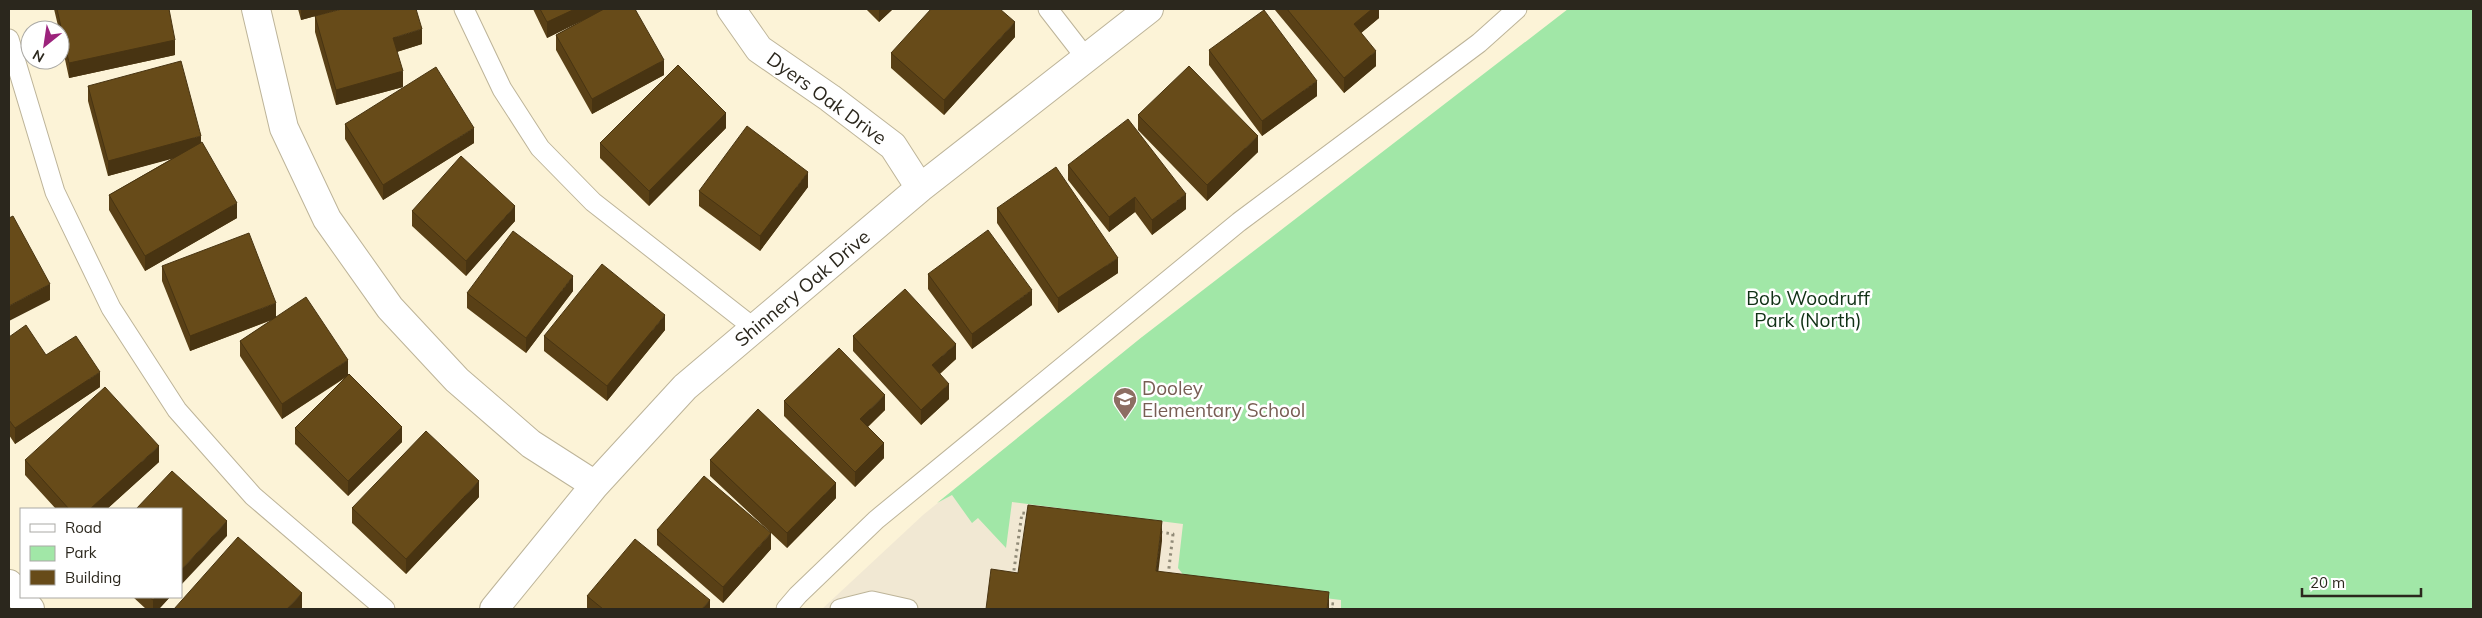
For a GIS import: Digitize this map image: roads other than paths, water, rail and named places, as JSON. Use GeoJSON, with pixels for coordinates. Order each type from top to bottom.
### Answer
{"type":"FeatureCollection","features":[{"type":"Feature","properties":{"kind":"street"},"geometry":{"type":"LineString","coordinates":[[256,9],[284,128],[327,219],[385,300],[457,380],[531,444],[595,485]]}},
{"type":"Feature","properties":{"kind":"street","name":"Dyers Oak Drive"},"geometry":{"type":"LineString","coordinates":[[732,9],[759,49],[830,98],[893,146],[920,188]]}},
{"type":"Feature","properties":{"kind":"street","name":"Shinnery Oak Drive"},"geometry":{"type":"LineString","coordinates":[[494,609],[595,485],[685,387],[920,188],[1149,9]]}},
{"type":"Feature","properties":{"kind":"street"},"geometry":{"type":"LineString","coordinates":[[9,584],[20,597]]}},
{"type":"Feature","properties":{"kind":"street"},"geometry":{"type":"LineString","coordinates":[[21,598],[30,609]]}},
{"type":"Feature","properties":{"kind":"lane"},"geometry":{"type":"LineString","coordinates":[[464,9],[502,89],[540,148],[593,202],[754,328]]}},
{"type":"Feature","properties":{"kind":"lane"},"geometry":{"type":"LineString","coordinates":[[1048,9],[1086,58]]}},
{"type":"Feature","properties":{"kind":"lane"},"geometry":{"type":"LineString","coordinates":[[786,609],[798,595],[876,520],[1231,228],[1479,43],[1517,9]]}},
{"type":"Feature","properties":{"kind":"lane"},"geometry":{"type":"LineString","coordinates":[[9,39],[56,192],[111,308],[172,403],[253,496],[385,609]]}},
{"type":"Feature","properties":{"kind":"lane"},"geometry":{"type":"LineString","coordinates":[[840,609],[872,601],[908,609]]}},
{"type":"Feature","properties":{"kind":"place","name":"Dooley Elementary School"},"geometry":{"type":"Point","coordinates":[1125,420]}},
{"type":"Feature","properties":{"kind":"park label","name":"Bob Woodruff Park (North)"},"geometry":{"type":"Point","coordinates":[1808,309]}}]}
